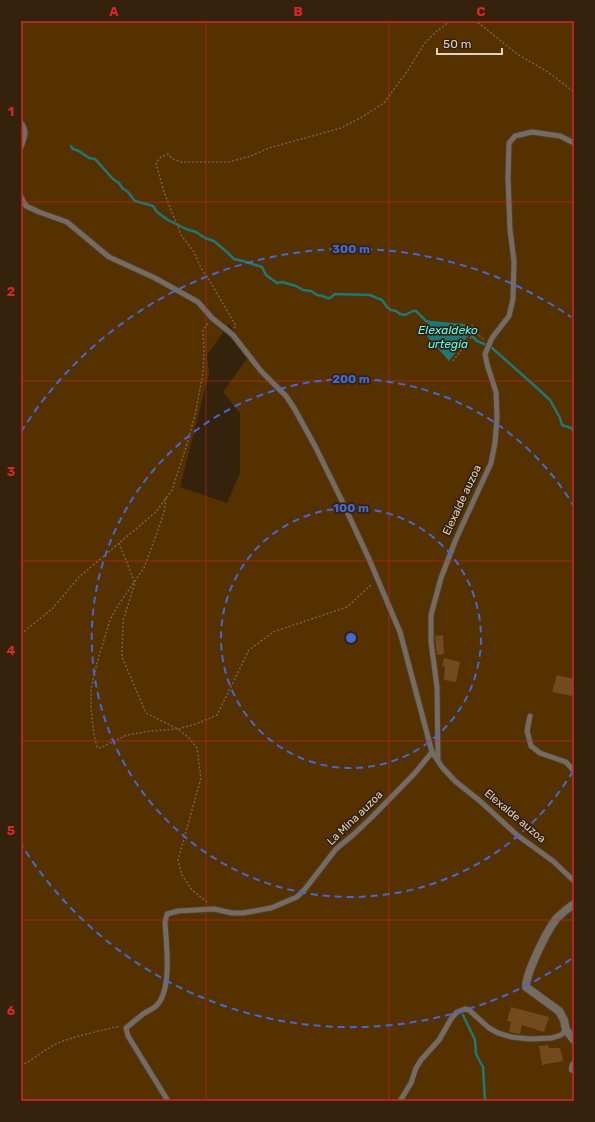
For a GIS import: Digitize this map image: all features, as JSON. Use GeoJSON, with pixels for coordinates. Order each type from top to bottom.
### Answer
{"type":"FeatureCollection","features":[{"type":"Feature","properties":{"kind":"street"},"geometry":{"type":"LineString","coordinates":[[574,904],[557,919],[546,935],[530,969],[526,984],[526,987],[559,1011],[564,1020],[566,1030],[574,1040]]}},
{"type":"Feature","properties":{"kind":"lane"},"geometry":{"type":"LineString","coordinates":[[21,123],[24,127],[26,136],[21,147]]}},
{"type":"Feature","properties":{"kind":"lane","name":"Elexalde auzoa"},"geometry":{"type":"LineString","coordinates":[[574,144],[560,136],[532,132],[515,136],[509,143],[508,178],[510,230],[514,261],[513,299],[509,316],[492,338],[485,354],[496,392],[497,417],[495,443],[491,463],[456,539],[441,578],[430,616],[431,642],[437,688],[438,759],[442,767],[455,781],[517,835],[553,861],[574,881]]}},
{"type":"Feature","properties":{"kind":"lane"},"geometry":{"type":"LineString","coordinates":[[21,197],[26,206],[67,222],[109,257],[155,278],[198,302],[212,318],[233,335],[261,371],[286,396],[315,446],[378,579],[400,632],[432,752],[438,759]]}},
{"type":"Feature","properties":{"kind":"lane"},"geometry":{"type":"LineString","coordinates":[[530,716],[527,731],[531,746],[540,753],[566,762],[574,771]]}},
{"type":"Feature","properties":{"kind":"lane","name":"La Mina auzoa"},"geometry":{"type":"LineString","coordinates":[[126,1028],[157,1006],[163,997],[168,971],[165,922],[167,914],[178,911],[214,909],[243,913],[255,912],[270,908],[297,897],[336,849],[371,818],[415,773],[432,752]]}},
{"type":"Feature","properties":{"kind":"lane"},"geometry":{"type":"LineString","coordinates":[[400,1101],[411,1083],[416,1068],[421,1060],[439,1040],[451,1019],[457,1012],[465,1009],[470,1010],[489,1028],[498,1033],[511,1037],[548,1039],[561,1035],[566,1030]]}},
{"type":"Feature","properties":{"kind":"lane"},"geometry":{"type":"LineString","coordinates":[[126,1028],[128,1036],[168,1101]]}},
{"type":"Feature","properties":{"kind":"path"},"geometry":{"type":"LineString","coordinates":[[226,329],[234,329],[236,326],[201,268],[194,252],[181,235],[164,192],[156,163],[161,157],[168,154],[182,162],[229,162],[251,156],[268,148],[341,128],[384,103],[408,70],[424,44],[436,31],[450,21]]}},
{"type":"Feature","properties":{"kind":"path"},"geometry":{"type":"LineString","coordinates":[[474,21],[480,24],[517,54],[548,72],[574,92]]}},
{"type":"Feature","properties":{"kind":"path"},"geometry":{"type":"LineString","coordinates":[[21,634],[53,608],[79,578],[156,512],[172,490],[189,437],[203,373],[203,330],[212,318]]}},
{"type":"Feature","properties":{"kind":"path"},"geometry":{"type":"LineString","coordinates":[[453,361],[471,337],[468,325],[472,325],[474,335],[478,334]]}},
{"type":"Feature","properties":{"kind":"path"},"geometry":{"type":"LineString","coordinates":[[166,498],[164,512],[144,568],[117,607],[110,620],[97,663],[91,690],[91,708],[94,736],[97,747],[100,748],[127,735],[150,731],[178,729],[217,716],[249,650],[273,632],[347,606],[378,579]]}},
{"type":"Feature","properties":{"kind":"path"},"geometry":{"type":"LineString","coordinates":[[119,543],[135,583],[123,621],[122,657],[146,713],[178,729],[190,739],[197,748],[202,778],[178,860],[182,875],[192,890],[214,909]]}},
{"type":"Feature","properties":{"kind":"path"},"geometry":{"type":"LineString","coordinates":[[21,1066],[59,1043],[82,1035],[114,1027],[126,1028]]}},
{"type":"Feature","properties":{"kind":"shaded area"},"geometry":{"type":"Polygon","coordinates":[[[21,21],[574,21],[574,1101],[21,1101],[21,21]],[[229,324],[207,355],[209,373],[180,487],[227,503],[240,473],[240,413],[223,392],[251,353],[229,324]]]}},
{"type":"Feature","properties":{"kind":"water","name":"Elexaldeko urtegia"},"geometry":{"type":"Polygon","coordinates":[[[432,321],[465,324],[468,336],[449,361],[427,336],[425,327],[432,321]]]}},
{"type":"Feature","properties":{"kind":"building"},"geometry":{"type":"Polygon","coordinates":[[[443,635],[444,654],[437,655],[435,636],[443,635]]]}},
{"type":"Feature","properties":{"kind":"building"},"geometry":{"type":"Polygon","coordinates":[[[444,658],[460,662],[456,682],[444,680],[445,667],[442,666],[444,658]]]}},
{"type":"Feature","properties":{"kind":"building"},"geometry":{"type":"Polygon","coordinates":[[[557,675],[574,679],[574,691],[572,696],[552,692],[557,675]]]}},
{"type":"Feature","properties":{"kind":"building"},"geometry":{"type":"Polygon","coordinates":[[[511,1007],[549,1017],[544,1032],[522,1025],[520,1034],[509,1032],[511,1022],[507,1021],[511,1007]]]}},
{"type":"Feature","properties":{"kind":"building"},"geometry":{"type":"Polygon","coordinates":[[[548,1045],[549,1048],[560,1048],[563,1061],[542,1065],[539,1046],[548,1045]]]}},
{"type":"Feature","properties":{"kind":"waterway"},"geometry":{"type":"LineString","coordinates":[[71,146],[73,149],[89,158],[95,159],[135,201],[153,206],[157,212],[168,220],[214,241],[234,259],[262,267],[266,275],[277,283],[282,282],[296,286],[303,290],[311,291],[317,295],[328,298],[335,294],[370,295],[382,300],[391,310],[405,315],[416,311],[426,321],[433,323]]}},
{"type":"Feature","properties":{"kind":"waterway"},"geometry":{"type":"LineString","coordinates":[[465,331],[477,341],[491,347],[536,387],[550,400],[560,418],[562,425],[571,428],[574,431]]}},
{"type":"Feature","properties":{"kind":"waterway"},"geometry":{"type":"LineString","coordinates":[[463,1015],[475,1040],[476,1054],[483,1067],[485,1101]]}}]}
